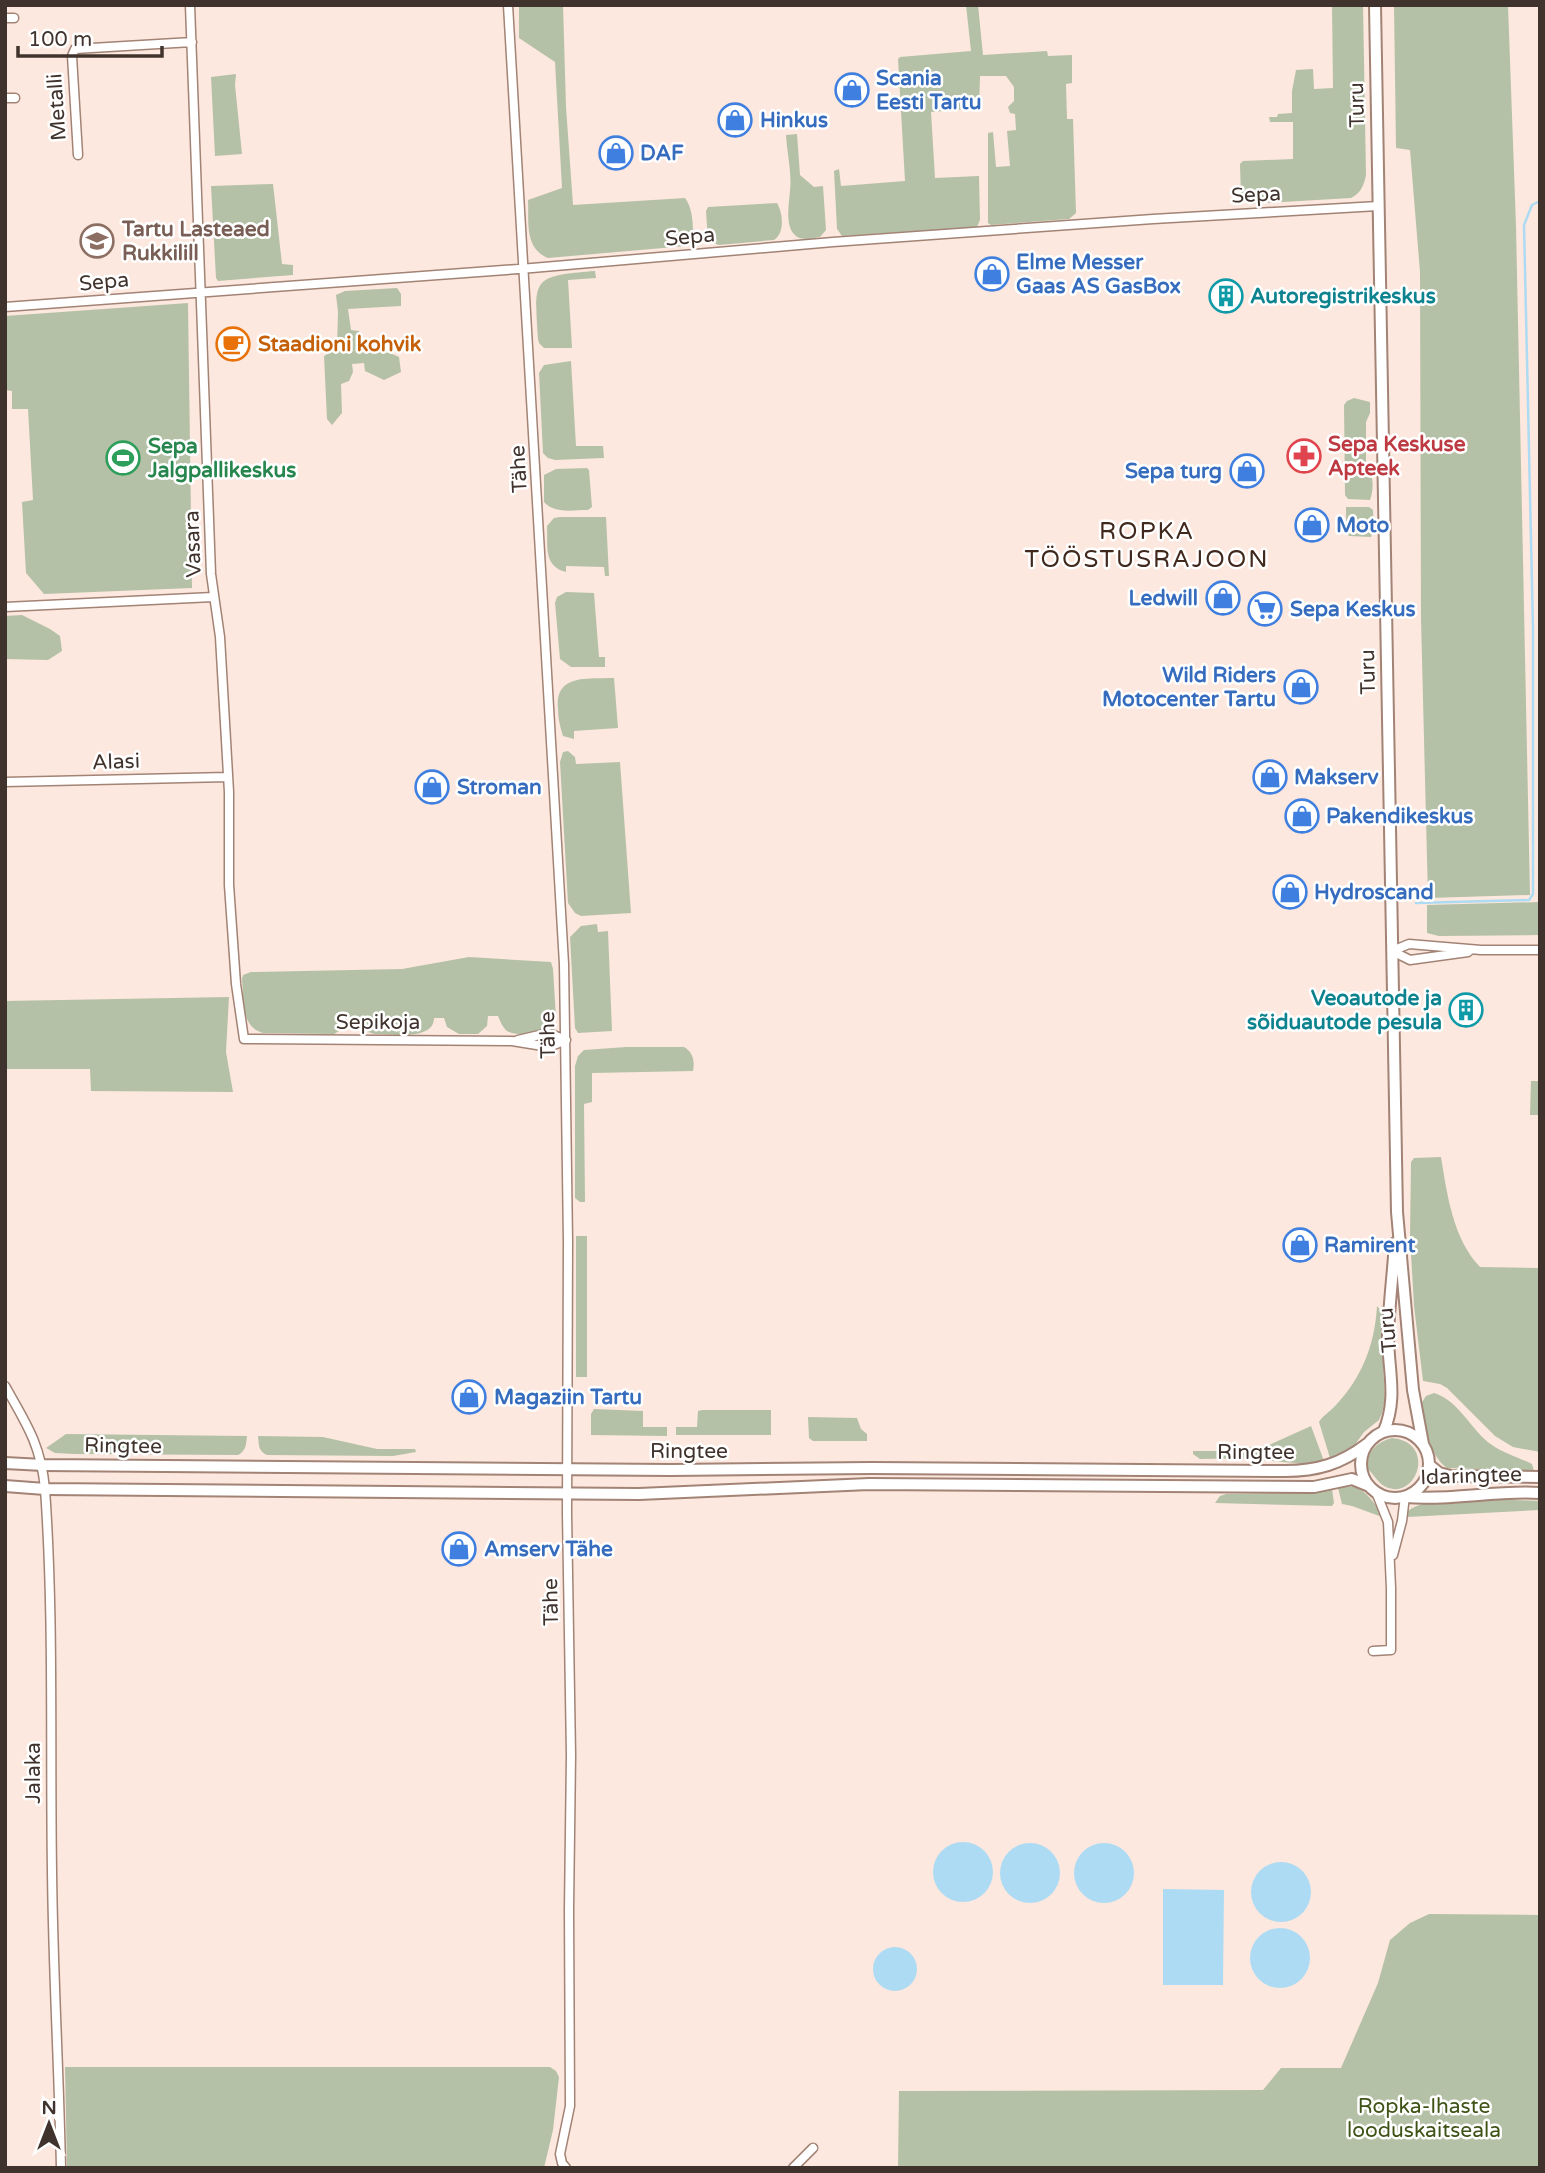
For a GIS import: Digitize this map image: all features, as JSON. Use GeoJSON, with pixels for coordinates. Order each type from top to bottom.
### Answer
{"type":"FeatureCollection","features":[{"type":"Feature","properties":{"kind":"main road","name":"Turu"},"geometry":{"type":"LineString","coordinates":[[1375,5],[1397,1212],[1413,1390],[1423,1444]]}},
{"type":"Feature","properties":{"kind":"main road","name":"Turu"},"geometry":{"type":"LineString","coordinates":[[1384,1431],[1391,1413],[1388,1334],[1397,1212]]}},
{"type":"Feature","properties":{"kind":"main road"},"geometry":{"type":"LineString","coordinates":[[1384,1431],[1406,1431],[1418,1438],[1426,1451],[1429,1465],[1427,1475],[1422,1485],[1405,1496],[1385,1496],[1372,1489],[1363,1476],[1362,1454],[1367,1444],[1384,1431]]}},
{"type":"Feature","properties":{"kind":"main road","name":"Ringtee"},"geometry":{"type":"LineString","coordinates":[[5,1462],[43,1465],[567,1470],[895,1468],[1307,1471],[1330,1466],[1350,1457],[1367,1444]]}},
{"type":"Feature","properties":{"kind":"main road","name":"Idaringtee"},"geometry":{"type":"LineString","coordinates":[[1429,1465],[1439,1473],[1451,1476],[1540,1477]]}},
{"type":"Feature","properties":{"kind":"main road","name":"Ringtee"},"geometry":{"type":"LineString","coordinates":[[5,1486],[45,1489],[567,1494],[679,1493],[881,1484],[1304,1487],[1352,1479],[1372,1489]]}},
{"type":"Feature","properties":{"kind":"main road","name":"Idaringtee"},"geometry":{"type":"LineString","coordinates":[[1405,1496],[1424,1499],[1491,1493],[1540,1493]]}},
{"type":"Feature","properties":{"kind":"street","name":"Vasara"},"geometry":{"type":"LineString","coordinates":[[190,5],[213,597],[220,636],[228,776],[229,886],[236,984],[244,1039]]}},
{"type":"Feature","properties":{"kind":"street","name":"Tähe"},"geometry":{"type":"LineString","coordinates":[[508,5],[565,964],[569,1242],[567,1494],[571,1745],[570,2106],[560,2154],[566,2168]]}},
{"type":"Feature","properties":{"kind":"street","name":"Metalli"},"geometry":{"type":"LineString","coordinates":[[78,155],[72,56],[75,49],[192,41]]}},
{"type":"Feature","properties":{"kind":"street"},"geometry":{"type":"LineString","coordinates":[[5,98],[15,98]]}},
{"type":"Feature","properties":{"kind":"street","name":"Sepa"},"geometry":{"type":"LineString","coordinates":[[5,307],[523,269],[833,242],[1378,206]]}},
{"type":"Feature","properties":{"kind":"street"},"geometry":{"type":"LineString","coordinates":[[5,607],[213,597]]}},
{"type":"Feature","properties":{"kind":"street","name":"Alasi"},"geometry":{"type":"LineString","coordinates":[[5,782],[228,776]]}},
{"type":"Feature","properties":{"kind":"street"},"geometry":{"type":"LineString","coordinates":[[1392,951],[1409,944],[1481,950],[1540,950]]}},
{"type":"Feature","properties":{"kind":"street"},"geometry":{"type":"LineString","coordinates":[[1392,951],[1410,960],[1481,950]]}},
{"type":"Feature","properties":{"kind":"street","name":"Sepikoja"},"geometry":{"type":"LineString","coordinates":[[244,1039],[512,1041],[549,1047],[566,1041]]}},
{"type":"Feature","properties":{"kind":"street","name":"Jalaka"},"geometry":{"type":"LineString","coordinates":[[5,1386],[37,1445],[43,1465],[45,1489],[53,1952],[61,2168]]}},
{"type":"Feature","properties":{"kind":"street"},"geometry":{"type":"LineString","coordinates":[[1372,1489],[1388,1522],[1391,1650],[1373,1651]]}},
{"type":"Feature","properties":{"kind":"street"},"geometry":{"type":"LineString","coordinates":[[1390,1564],[1402,1521],[1405,1496]]}},
{"type":"Feature","properties":{"kind":"street"},"geometry":{"type":"LineString","coordinates":[[793,2168],[813,2148]]}},
{"type":"Feature","properties":{"kind":"green space"},"geometry":{"type":"Polygon","coordinates":[[[519,5],[563,5],[573,205],[685,198],[690,207],[693,224],[692,241],[686,246],[548,258],[535,248],[529,233],[528,200],[562,188],[555,62],[519,38],[519,5]]]}},
{"type":"Feature","properties":{"kind":"green space"},"geometry":{"type":"Polygon","coordinates":[[[966,5],[978,5],[983,55],[1047,51],[1048,56],[1072,55],[1072,83],[1066,84],[1067,119],[1073,119],[1076,213],[1069,219],[991,225],[988,223],[988,133],[993,132],[996,167],[1010,166],[1007,131],[1016,130],[1015,114],[1010,113],[1008,107],[1014,101],[1014,87],[1006,76],[980,76],[979,108],[931,112],[935,178],[979,176],[980,220],[977,227],[842,236],[837,229],[834,171],[839,169],[841,186],[905,181],[898,59],[971,51],[966,5]]]}},
{"type":"Feature","properties":{"kind":"green space"},"geometry":{"type":"Polygon","coordinates":[[[1332,5],[1363,5],[1366,175],[1363,185],[1351,198],[1247,204],[1241,197],[1240,164],[1243,161],[1293,159],[1293,122],[1270,122],[1269,117],[1292,113],[1296,70],[1313,69],[1314,89],[1333,88],[1332,5]]]}},
{"type":"Feature","properties":{"kind":"green space"},"geometry":{"type":"Polygon","coordinates":[[[1394,5],[1508,5],[1516,226],[1530,895],[1428,898],[1421,619],[1420,272],[1410,150],[1396,148],[1394,5]]]}},
{"type":"Feature","properties":{"kind":"green space"},"geometry":{"type":"Polygon","coordinates":[[[236,74],[242,154],[215,156],[211,77],[236,74]]]}},
{"type":"Feature","properties":{"kind":"green space"},"geometry":{"type":"Polygon","coordinates":[[[797,134],[800,175],[814,187],[823,186],[826,230],[820,237],[799,238],[789,225],[790,177],[786,135],[797,134]]]}},
{"type":"Feature","properties":{"kind":"green space"},"geometry":{"type":"Polygon","coordinates":[[[273,184],[282,264],[293,265],[293,275],[218,281],[211,186],[273,184]]]}},
{"type":"Feature","properties":{"kind":"green space"},"geometry":{"type":"Polygon","coordinates":[[[777,203],[782,223],[780,233],[774,240],[719,245],[708,241],[708,207],[777,203]]]}},
{"type":"Feature","properties":{"kind":"green space"},"geometry":{"type":"Polygon","coordinates":[[[595,271],[596,278],[568,280],[572,348],[544,348],[538,339],[536,303],[541,284],[559,275],[595,271]]]}},
{"type":"Feature","properties":{"kind":"green space"},"geometry":{"type":"Polygon","coordinates":[[[397,288],[401,294],[401,306],[348,309],[351,330],[359,331],[360,349],[390,353],[399,357],[401,372],[384,380],[365,371],[364,363],[352,364],[353,372],[349,381],[341,384],[342,413],[332,425],[327,419],[324,356],[337,348],[336,295],[345,291],[397,288]]]}},
{"type":"Feature","properties":{"kind":"green space","name":"Sepa Jalgpallikeskus"},"geometry":{"type":"Polygon","coordinates":[[[188,303],[192,588],[44,594],[26,573],[22,502],[33,500],[28,409],[12,409],[12,391],[5,390],[5,316],[188,303]]]}},
{"type":"Feature","properties":{"kind":"green space"},"geometry":{"type":"Polygon","coordinates":[[[571,361],[576,446],[603,446],[604,458],[555,460],[543,453],[539,373],[544,365],[571,361]]]}},
{"type":"Feature","properties":{"kind":"green space"},"geometry":{"type":"Polygon","coordinates":[[[1354,398],[1370,402],[1370,413],[1366,422],[1366,466],[1371,473],[1370,500],[1348,499],[1345,495],[1344,405],[1354,398]]]}},
{"type":"Feature","properties":{"kind":"green space"},"geometry":{"type":"Polygon","coordinates":[[[587,468],[592,507],[588,510],[564,510],[548,506],[544,502],[544,475],[556,469],[587,468]]]}},
{"type":"Feature","properties":{"kind":"green space"},"geometry":{"type":"Polygon","coordinates":[[[1346,507],[1369,507],[1373,510],[1374,529],[1371,537],[1349,536],[1346,532],[1346,507]]]}},
{"type":"Feature","properties":{"kind":"green space"},"geometry":{"type":"Polygon","coordinates":[[[606,517],[609,576],[605,576],[604,567],[566,566],[566,572],[553,565],[547,548],[547,526],[554,518],[606,517]]]}},
{"type":"Feature","properties":{"kind":"green space"},"geometry":{"type":"Polygon","coordinates":[[[566,592],[594,593],[599,657],[605,657],[605,667],[571,667],[560,659],[555,603],[557,597],[566,592]]]}},
{"type":"Feature","properties":{"kind":"green space"},"geometry":{"type":"Polygon","coordinates":[[[22,615],[60,636],[62,651],[48,660],[5,659],[5,616],[22,615]]]}},
{"type":"Feature","properties":{"kind":"green space"},"geometry":{"type":"Polygon","coordinates":[[[614,678],[618,728],[574,731],[574,739],[563,736],[558,712],[558,697],[562,689],[575,680],[614,678]]]}},
{"type":"Feature","properties":{"kind":"green space"},"geometry":{"type":"Polygon","coordinates":[[[568,751],[575,757],[576,764],[620,762],[631,913],[581,916],[575,913],[568,903],[560,762],[563,752],[568,751]]]}},
{"type":"Feature","properties":{"kind":"green space"},"geometry":{"type":"Polygon","coordinates":[[[1540,902],[1540,935],[1439,936],[1427,933],[1427,905],[1540,902]]]}},
{"type":"Feature","properties":{"kind":"green space"},"geometry":{"type":"Polygon","coordinates":[[[597,924],[598,932],[608,931],[612,1031],[578,1033],[575,1028],[570,937],[581,926],[597,924]]]}},
{"type":"Feature","properties":{"kind":"green space"},"geometry":{"type":"Polygon","coordinates":[[[469,957],[551,962],[556,1018],[553,1028],[530,1034],[512,1033],[504,1028],[498,1016],[488,1016],[487,1026],[478,1034],[459,1034],[447,1027],[444,1018],[434,1018],[432,1025],[420,1033],[375,1034],[363,1028],[357,1017],[348,1017],[344,1028],[334,1034],[263,1033],[250,1025],[245,1011],[242,979],[243,975],[251,972],[402,969],[469,957]]]}},
{"type":"Feature","properties":{"kind":"green space"},"geometry":{"type":"Polygon","coordinates":[[[229,997],[226,1052],[233,1092],[91,1091],[90,1069],[5,1069],[5,1001],[229,997]]]}},
{"type":"Feature","properties":{"kind":"green space"},"geometry":{"type":"Polygon","coordinates":[[[684,1047],[693,1057],[693,1071],[592,1073],[592,1102],[584,1104],[585,1202],[580,1202],[575,1198],[575,1066],[578,1056],[584,1050],[684,1047]]]}},
{"type":"Feature","properties":{"kind":"green space"},"geometry":{"type":"Polygon","coordinates":[[[1531,1081],[1540,1081],[1540,1115],[1530,1115],[1531,1081]]]}},
{"type":"Feature","properties":{"kind":"green space"},"geometry":{"type":"Polygon","coordinates":[[[1441,1157],[1457,1230],[1480,1267],[1540,1268],[1540,1452],[1513,1447],[1495,1436],[1447,1388],[1423,1381],[1414,1306],[1410,1236],[1411,1162],[1414,1158],[1441,1157]]]}},
{"type":"Feature","properties":{"kind":"green space"},"geometry":{"type":"Polygon","coordinates":[[[576,1236],[587,1236],[587,1377],[576,1377],[576,1236]]]}},
{"type":"Feature","properties":{"kind":"green space"},"geometry":{"type":"Polygon","coordinates":[[[1377,1306],[1382,1312],[1385,1399],[1382,1413],[1379,1420],[1364,1432],[1354,1446],[1330,1458],[1319,1422],[1344,1395],[1360,1372],[1370,1347],[1377,1306]]]}},
{"type":"Feature","properties":{"kind":"green space"},"geometry":{"type":"Polygon","coordinates":[[[1434,1393],[1458,1409],[1492,1445],[1532,1464],[1534,1471],[1447,1468],[1432,1448],[1420,1405],[1426,1396],[1434,1393]]]}},
{"type":"Feature","properties":{"kind":"green space"},"geometry":{"type":"Polygon","coordinates":[[[594,1409],[643,1411],[643,1427],[667,1427],[667,1436],[591,1435],[591,1414],[594,1409]]]}},
{"type":"Feature","properties":{"kind":"green space"},"geometry":{"type":"Polygon","coordinates":[[[771,1410],[771,1435],[676,1435],[676,1427],[697,1427],[698,1411],[771,1410]]]}},
{"type":"Feature","properties":{"kind":"green space"},"geometry":{"type":"Polygon","coordinates":[[[808,1417],[857,1418],[861,1429],[867,1434],[867,1441],[813,1441],[809,1438],[808,1417]]]}},
{"type":"Feature","properties":{"kind":"green space"},"geometry":{"type":"Polygon","coordinates":[[[1311,1426],[1324,1461],[1296,1463],[1200,1459],[1193,1454],[1193,1451],[1223,1451],[1269,1445],[1311,1426]]]}},
{"type":"Feature","properties":{"kind":"green space"},"geometry":{"type":"Polygon","coordinates":[[[66,1434],[247,1436],[244,1450],[238,1455],[75,1454],[55,1453],[46,1448],[66,1434]]]}},
{"type":"Feature","properties":{"kind":"green space"},"geometry":{"type":"Polygon","coordinates":[[[258,1436],[323,1437],[377,1449],[415,1449],[416,1452],[393,1456],[267,1455],[260,1450],[258,1436]]]}},
{"type":"Feature","properties":{"kind":"green space"},"geometry":{"type":"Polygon","coordinates":[[[1392,1438],[1406,1442],[1414,1449],[1418,1459],[1418,1469],[1413,1479],[1406,1486],[1397,1489],[1383,1485],[1366,1468],[1373,1448],[1392,1438]]]}},
{"type":"Feature","properties":{"kind":"green space"},"geometry":{"type":"Polygon","coordinates":[[[1346,1486],[1363,1492],[1382,1517],[1342,1504],[1338,1488],[1346,1486]]]}},
{"type":"Feature","properties":{"kind":"green space"},"geometry":{"type":"Polygon","coordinates":[[[1332,1489],[1332,1506],[1215,1503],[1220,1496],[1226,1494],[1308,1493],[1332,1489]]]}},
{"type":"Feature","properties":{"kind":"green space"},"geometry":{"type":"Polygon","coordinates":[[[1493,1499],[1540,1501],[1540,1510],[1407,1517],[1408,1511],[1425,1503],[1493,1499]]]}},
{"type":"Feature","properties":{"kind":"green space","name":"Ropka-Ihaste looduskaitseala"},"geometry":{"type":"Polygon","coordinates":[[[1429,1914],[1540,1915],[1540,2168],[898,2168],[899,2091],[1263,2090],[1281,2068],[1341,2068],[1378,1983],[1390,1940],[1410,1923],[1429,1914]]]}},
{"type":"Feature","properties":{"kind":"green space"},"geometry":{"type":"Polygon","coordinates":[[[65,2067],[550,2067],[559,2077],[553,2130],[544,2168],[67,2168],[65,2067]]]}},
{"type":"Feature","properties":{"kind":"water"},"geometry":{"type":"Polygon","coordinates":[[[963,1842],[984,1851],[993,1872],[984,1893],[963,1902],[942,1893],[933,1872],[942,1851],[963,1842]]]}},
{"type":"Feature","properties":{"kind":"water"},"geometry":{"type":"Polygon","coordinates":[[[1030,1843],[1047,1848],[1055,1856],[1060,1873],[1055,1890],[1047,1898],[1030,1903],[1013,1898],[1005,1890],[1000,1873],[1005,1856],[1013,1848],[1030,1843]]]}},
{"type":"Feature","properties":{"kind":"water"},"geometry":{"type":"Polygon","coordinates":[[[1104,1843],[1121,1848],[1129,1856],[1134,1873],[1129,1890],[1121,1898],[1104,1903],[1087,1898],[1079,1890],[1074,1873],[1079,1856],[1087,1848],[1104,1843]]]}},
{"type":"Feature","properties":{"kind":"water"},"geometry":{"type":"Polygon","coordinates":[[[1281,1862],[1298,1867],[1306,1875],[1311,1892],[1306,1909],[1298,1917],[1281,1922],[1264,1917],[1256,1909],[1251,1892],[1256,1875],[1264,1867],[1281,1862]]]}},
{"type":"Feature","properties":{"kind":"water"},"geometry":{"type":"Polygon","coordinates":[[[1163,1889],[1224,1890],[1223,1985],[1163,1985],[1163,1889]]]}},
{"type":"Feature","properties":{"kind":"water"},"geometry":{"type":"Polygon","coordinates":[[[1280,1928],[1297,1933],[1305,1941],[1310,1958],[1305,1975],[1297,1983],[1280,1988],[1263,1983],[1255,1975],[1250,1958],[1255,1941],[1263,1933],[1280,1928]]]}},
{"type":"Feature","properties":{"kind":"water"},"geometry":{"type":"Polygon","coordinates":[[[895,1947],[910,1954],[917,1969],[910,1984],[895,1991],[880,1984],[873,1969],[880,1954],[895,1947]]]}},
{"type":"Feature","properties":{"kind":"waterway"},"geometry":{"type":"LineString","coordinates":[[1416,903],[1529,900],[1533,894],[1533,629],[1524,225],[1532,205],[1540,201]]}},
{"type":"Feature","properties":{"kind":"place","name":"Scania Eesti Tartu"},"geometry":{"type":"Point","coordinates":[852,90]}},
{"type":"Feature","properties":{"kind":"place","name":"Hinkus"},"geometry":{"type":"Point","coordinates":[735,120]}},
{"type":"Feature","properties":{"kind":"place","name":"DAF"},"geometry":{"type":"Point","coordinates":[616,153]}},
{"type":"Feature","properties":{"kind":"place","name":"Tartu Lasteaed Rukkilill"},"geometry":{"type":"Point","coordinates":[97,241]}},
{"type":"Feature","properties":{"kind":"place","name":"Elme Messer Gaas AS GasBox"},"geometry":{"type":"Point","coordinates":[992,274]}},
{"type":"Feature","properties":{"kind":"place","name":"Autoregistrikeskus"},"geometry":{"type":"Point","coordinates":[1226,296]}},
{"type":"Feature","properties":{"kind":"place","name":"Staadioni kohvik"},"geometry":{"type":"Point","coordinates":[233,344]}},
{"type":"Feature","properties":{"kind":"place","name":"Sepa Keskuse Apteek"},"geometry":{"type":"Point","coordinates":[1304,456]}},
{"type":"Feature","properties":{"kind":"place","name":"Sepa Jalgpallikeskus"},"geometry":{"type":"Point","coordinates":[123,458]}},
{"type":"Feature","properties":{"kind":"place","name":"Sepa turg"},"geometry":{"type":"Point","coordinates":[1247,471]}},
{"type":"Feature","properties":{"kind":"place","name":"Moto"},"geometry":{"type":"Point","coordinates":[1312,525]}},
{"type":"Feature","properties":{"kind":"place","name":"Ledwill"},"geometry":{"type":"Point","coordinates":[1223,598]}},
{"type":"Feature","properties":{"kind":"place","name":"Sepa Keskus"},"geometry":{"type":"Point","coordinates":[1265,609]}},
{"type":"Feature","properties":{"kind":"place","name":"Wild Riders Motocenter Tartu"},"geometry":{"type":"Point","coordinates":[1301,687]}},
{"type":"Feature","properties":{"kind":"place","name":"Makserv"},"geometry":{"type":"Point","coordinates":[1270,777]}},
{"type":"Feature","properties":{"kind":"place","name":"Stroman"},"geometry":{"type":"Point","coordinates":[432,787]}},
{"type":"Feature","properties":{"kind":"place","name":"Pakendikeskus"},"geometry":{"type":"Point","coordinates":[1302,816]}},
{"type":"Feature","properties":{"kind":"place","name":"Hydroscand"},"geometry":{"type":"Point","coordinates":[1290,892]}},
{"type":"Feature","properties":{"kind":"place","name":"Veoautode ja sõiduautode pesula"},"geometry":{"type":"Point","coordinates":[1466,1010]}},
{"type":"Feature","properties":{"kind":"place","name":"Ramirent"},"geometry":{"type":"Point","coordinates":[1300,1245]}},
{"type":"Feature","properties":{"kind":"place","name":"Magaziin Tartu"},"geometry":{"type":"Point","coordinates":[469,1397]}},
{"type":"Feature","properties":{"kind":"place","name":"Amserv Tähe"},"geometry":{"type":"Point","coordinates":[459,1549]}},
{"type":"Feature","properties":{"kind":"district","name":"ROPKA TÖÖSTUSRAJOON"},"geometry":{"type":"Point","coordinates":[1147,545]}}]}
